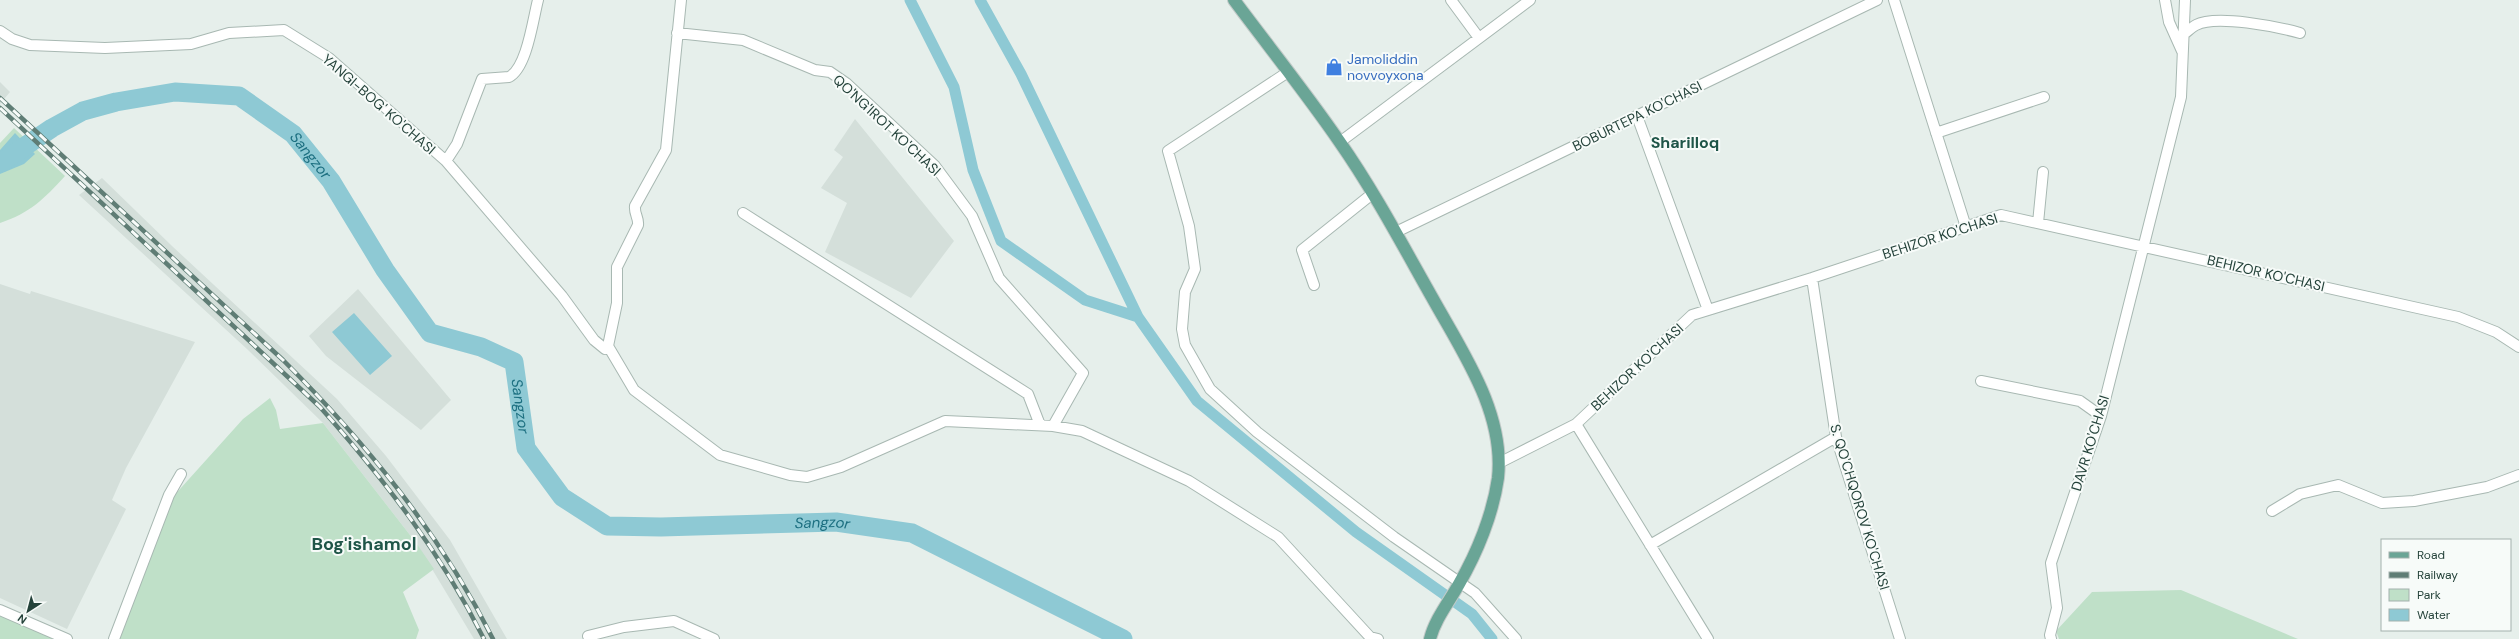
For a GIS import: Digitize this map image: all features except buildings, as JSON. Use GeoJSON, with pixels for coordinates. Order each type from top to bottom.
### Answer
{"type":"FeatureCollection","features":[{"type":"Feature","properties":{"kind":"main road"},"geometry":{"type":"LineString","coordinates":[[1234,0],[1340,142],[1396,232],[1481,388],[1493,424],[1499,463],[1491,510],[1460,582],[1437,620],[1430,639]]}},
{"type":"Feature","properties":{"kind":"street"},"geometry":{"type":"LineString","coordinates":[[446,161],[457,144],[482,79],[495,76],[509,77],[521,62],[527,48],[538,0]]}},
{"type":"Feature","properties":{"kind":"street"},"geometry":{"type":"LineString","coordinates":[[681,0],[666,150],[635,206],[634,213],[639,220],[618,267],[618,303],[608,346],[634,390],[720,455],[790,475],[807,477],[841,467],[945,422],[1040,425],[1082,431],[1189,480],[1278,537],[1370,637],[1378,639]]}},
{"type":"Feature","properties":{"kind":"street"},"geometry":{"type":"LineString","coordinates":[[1451,0],[1479,38]]}},
{"type":"Feature","properties":{"kind":"street"},"geometry":{"type":"LineString","coordinates":[[1340,142],[1530,0]]}},
{"type":"Feature","properties":{"kind":"street","name":"BOBURTEPA KO'CHASI"},"geometry":{"type":"LineString","coordinates":[[1396,232],[1877,0]]}},
{"type":"Feature","properties":{"kind":"street"},"geometry":{"type":"LineString","coordinates":[[1894,0],[1966,227]]}},
{"type":"Feature","properties":{"kind":"street"},"geometry":{"type":"LineString","coordinates":[[2165,0],[2169,22],[2183,52]]}},
{"type":"Feature","properties":{"kind":"street","name":"DAVR KO'CHASI"},"geometry":{"type":"LineString","coordinates":[[2052,639],[2050,635],[2057,608],[2051,563],[2101,416],[2142,246],[2181,97],[2186,0]]}},
{"type":"Feature","properties":{"kind":"street"},"geometry":{"type":"LineString","coordinates":[[2184,34],[2197,24],[2215,22],[2268,25],[2300,33]]}},
{"type":"Feature","properties":{"kind":"street","name":"YANGI-BOG' KO'CHASI"},"geometry":{"type":"LineString","coordinates":[[0,32],[12,39],[30,45],[105,48],[191,44],[229,33],[284,30],[329,58],[446,161],[547,278],[594,340],[605,348],[608,346]]}},
{"type":"Feature","properties":{"kind":"street","name":"QO'NG'IROT KO'CHASI"},"geometry":{"type":"LineString","coordinates":[[677,32],[743,40],[815,70],[830,72],[846,83],[935,166],[972,216],[999,278],[1083,373],[1053,426]]}},
{"type":"Feature","properties":{"kind":"street"},"geometry":{"type":"LineString","coordinates":[[1288,72],[1168,151],[1189,226],[1195,269],[1185,292],[1182,329],[1185,345],[1210,389],[1257,432],[1394,537],[1475,593],[1516,639]]}},
{"type":"Feature","properties":{"kind":"street"},"geometry":{"type":"LineString","coordinates":[[1936,133],[2044,97]]}},
{"type":"Feature","properties":{"kind":"street"},"geometry":{"type":"LineString","coordinates":[[1637,116],[1708,310]]}},
{"type":"Feature","properties":{"kind":"street"},"geometry":{"type":"LineString","coordinates":[[2038,223],[2043,172]]}},
{"type":"Feature","properties":{"kind":"street"},"geometry":{"type":"LineString","coordinates":[[1314,285],[1302,250],[1372,194]]}},
{"type":"Feature","properties":{"kind":"street"},"geometry":{"type":"LineString","coordinates":[[743,213],[1028,394],[1040,425]]}},
{"type":"Feature","properties":{"kind":"street","name":"BEHIZOR KO'CHASI"},"geometry":{"type":"LineString","coordinates":[[1499,463],[1576,424],[1692,315],[1812,278],[2002,215],[2458,317],[2496,332],[2519,347]]}},
{"type":"Feature","properties":{"kind":"street","name":"S. QO'CHQOROV KO'CHASI"},"geometry":{"type":"LineString","coordinates":[[1812,278],[1836,437],[1900,639]]}},
{"type":"Feature","properties":{"kind":"street"},"geometry":{"type":"LineString","coordinates":[[1981,381],[2080,401],[2101,416]]}},
{"type":"Feature","properties":{"kind":"street"},"geometry":{"type":"LineString","coordinates":[[1576,424],[1708,639]]}},
{"type":"Feature","properties":{"kind":"street"},"geometry":{"type":"LineString","coordinates":[[1650,545],[1836,437]]}},
{"type":"Feature","properties":{"kind":"street"},"geometry":{"type":"LineString","coordinates":[[114,639],[169,495],[181,474]]}},
{"type":"Feature","properties":{"kind":"street"},"geometry":{"type":"LineString","coordinates":[[2272,511],[2300,494],[2338,485],[2382,503],[2406,502],[2487,487],[2519,475]]}},
{"type":"Feature","properties":{"kind":"street"},"geometry":{"type":"LineString","coordinates":[[0,610],[67,639]]}},
{"type":"Feature","properties":{"kind":"street"},"geometry":{"type":"LineString","coordinates":[[588,636],[624,627],[674,621],[714,639]]}},
{"type":"Feature","properties":{"kind":"shaded area"},"geometry":{"type":"Polygon","coordinates":[[[0,82],[10,92],[0,104],[0,82]]]}},
{"type":"Feature","properties":{"kind":"shaded area"},"geometry":{"type":"Polygon","coordinates":[[[855,119],[954,241],[911,298],[825,252],[847,203],[821,188],[843,157],[834,150],[855,119]]]}},
{"type":"Feature","properties":{"kind":"shaded area"},"geometry":{"type":"Polygon","coordinates":[[[102,178],[172,246],[337,399],[386,456],[450,540],[507,639],[474,639],[417,544],[323,423],[247,349],[79,195],[102,178]]]}},
{"type":"Feature","properties":{"kind":"shaded area"},"geometry":{"type":"Polygon","coordinates":[[[0,284],[30,294],[31,291],[195,342],[126,468],[112,500],[126,509],[67,629],[0,598],[0,284]]]}},
{"type":"Feature","properties":{"kind":"shaded area"},"geometry":{"type":"Polygon","coordinates":[[[358,289],[451,400],[421,430],[326,356],[309,336],[358,289]]]}},
{"type":"Feature","properties":{"kind":"green space"},"geometry":{"type":"Polygon","coordinates":[[[14,128],[65,176],[50,192],[28,210],[0,223],[0,143],[14,128]]]}},
{"type":"Feature","properties":{"kind":"green space"},"geometry":{"type":"Polygon","coordinates":[[[270,398],[276,410],[280,429],[323,423],[417,544],[434,569],[403,592],[419,630],[416,639],[118,639],[171,499],[243,419],[270,398]]]}},
{"type":"Feature","properties":{"kind":"green space"},"geometry":{"type":"Polygon","coordinates":[[[2181,590],[2298,639],[2059,639],[2056,631],[2092,592],[2181,590]]]}},
{"type":"Feature","properties":{"kind":"green space"},"geometry":{"type":"Polygon","coordinates":[[[0,614],[58,639],[0,639],[0,614]]]}},
{"type":"Feature","properties":{"kind":"water"},"geometry":{"type":"Polygon","coordinates":[[[15,133],[35,154],[24,164],[0,174],[0,150],[15,133]]]}},
{"type":"Feature","properties":{"kind":"water"},"geometry":{"type":"Polygon","coordinates":[[[354,313],[392,356],[370,375],[332,332],[354,313]]]}},
{"type":"Feature","properties":{"kind":"waterway"},"geometry":{"type":"LineString","coordinates":[[910,0],[954,87],[973,170],[1001,241],[1085,300],[1138,317]]}},
{"type":"Feature","properties":{"kind":"waterway"},"geometry":{"type":"LineString","coordinates":[[980,0],[1021,74],[1138,317],[1197,401],[1356,532],[1472,614],[1492,639]]}},
{"type":"Feature","properties":{"kind":"waterway","name":"Sangzor"},"geometry":{"type":"LineString","coordinates":[[0,163],[52,128],[83,111],[116,102],[175,92],[239,96],[293,134],[331,181],[385,270],[430,333],[481,347],[514,362],[526,448],[562,497],[607,526],[661,527],[836,522],[912,533],[1123,639]]}},
{"type":"Feature","properties":{"kind":"railway"},"geometry":{"type":"LineString","coordinates":[[0,98],[283,360],[314,391],[372,457],[425,526],[450,562],[493,639]]}},
{"type":"Feature","properties":{"kind":"railway"},"geometry":{"type":"LineString","coordinates":[[0,108],[320,407],[389,489],[410,518],[449,577],[484,639]]}},
{"type":"Feature","properties":{"kind":"place","name":"Jamoliddin novvoyxona"},"geometry":{"type":"Point","coordinates":[1334,67]}},
{"type":"Feature","properties":{"kind":"district","name":"Sharilloq"},"geometry":{"type":"Point","coordinates":[1685,142]}},
{"type":"Feature","properties":{"kind":"district","name":"Bog'ishamol"},"geometry":{"type":"Point","coordinates":[364,544]}}]}
